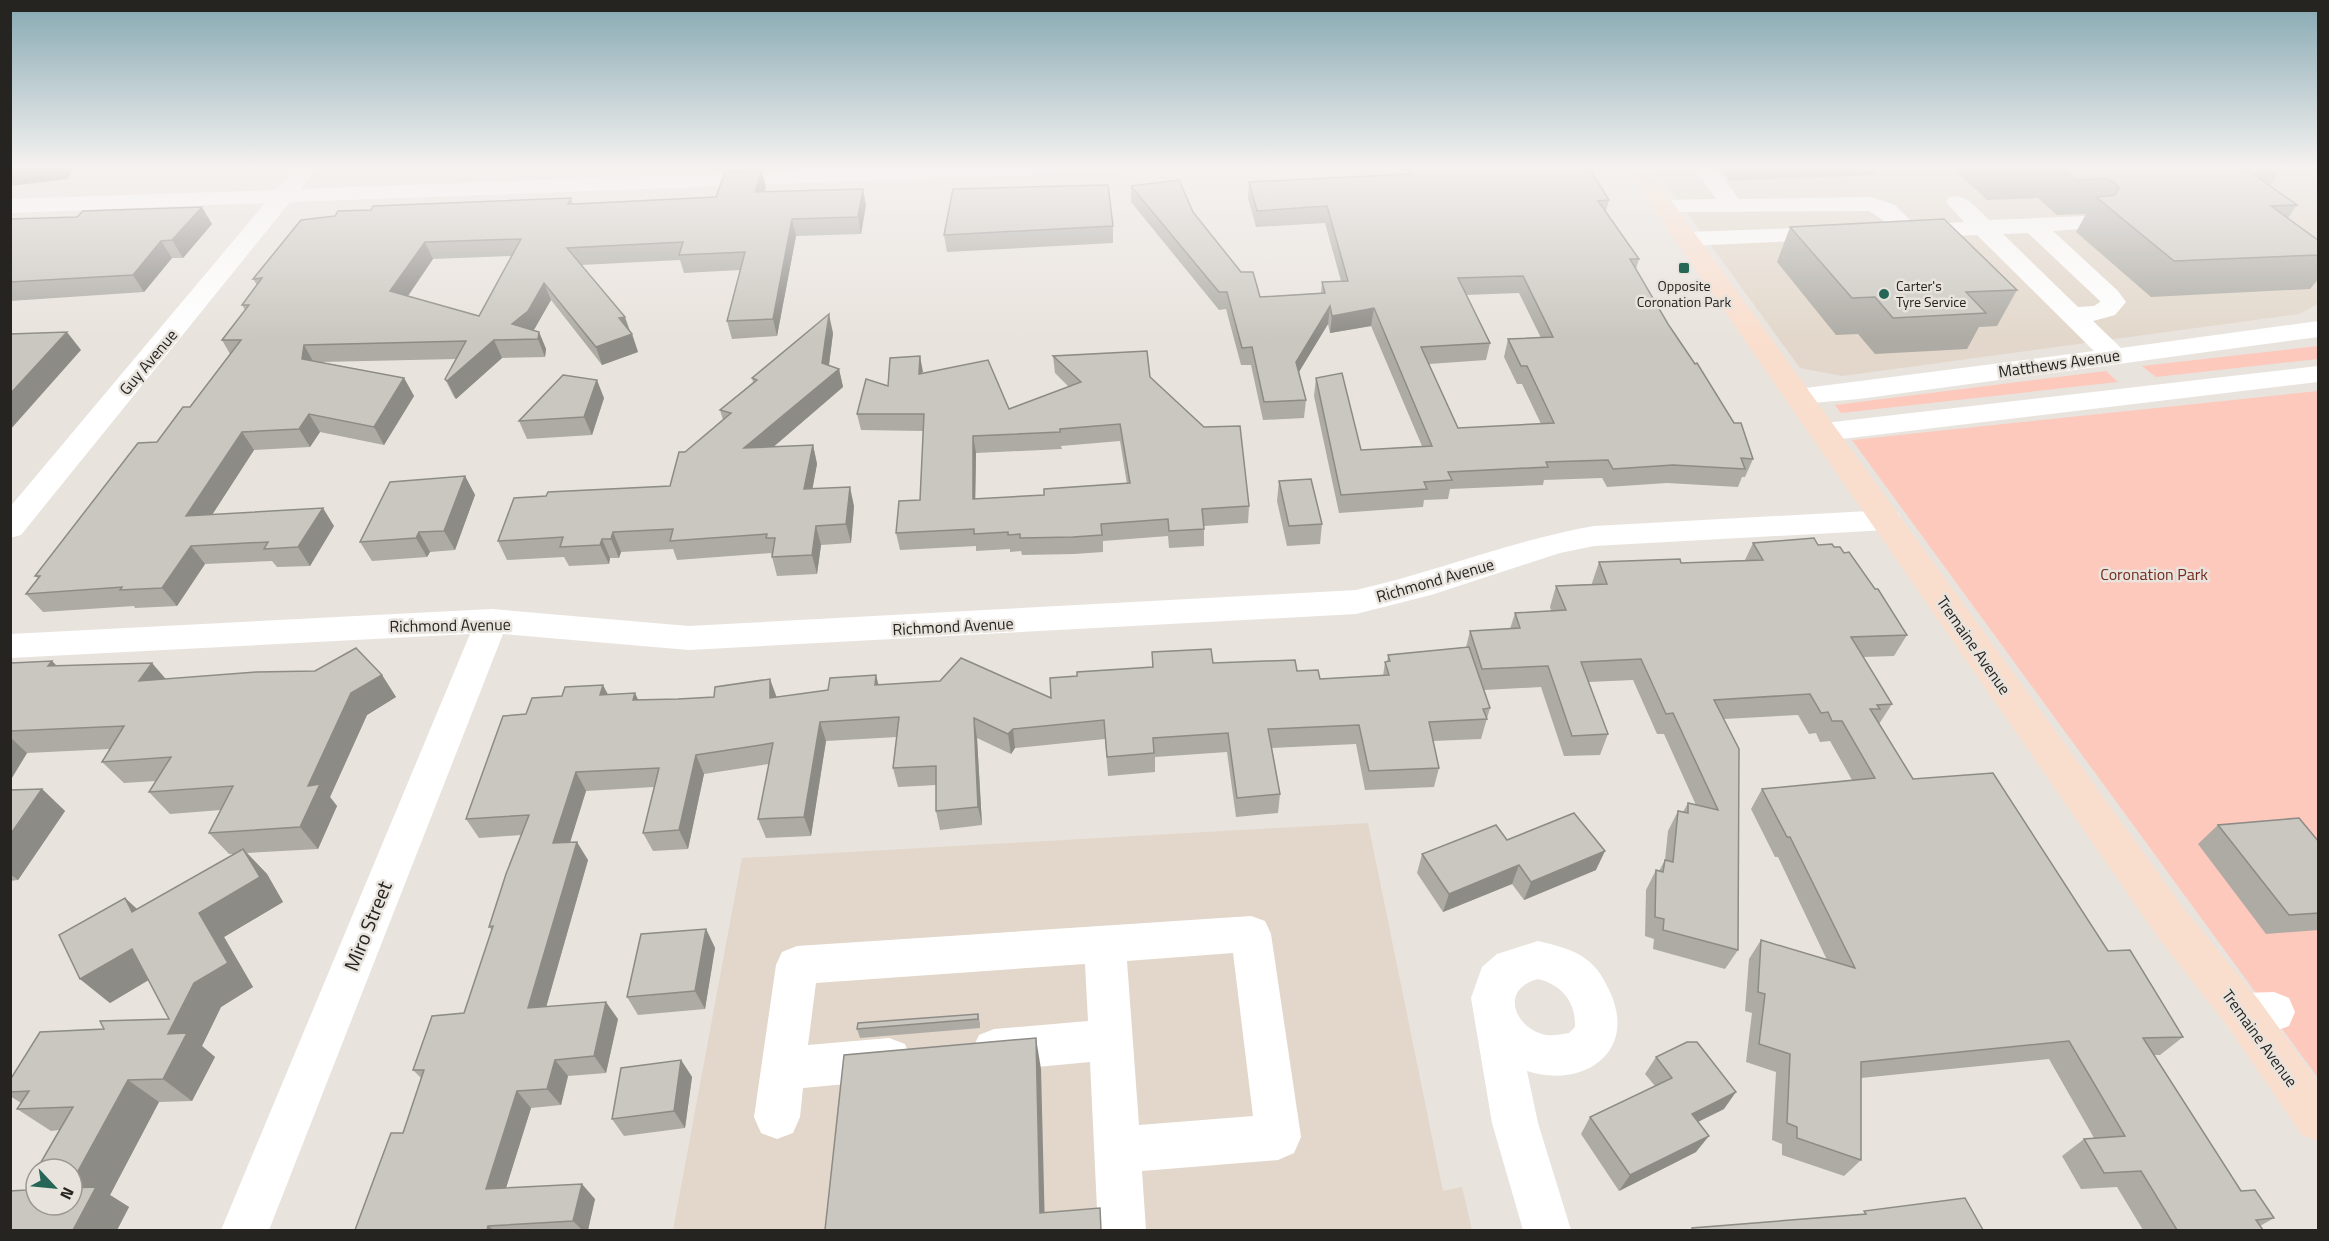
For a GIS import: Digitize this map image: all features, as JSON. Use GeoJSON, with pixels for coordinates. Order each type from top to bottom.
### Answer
{"type":"FeatureCollection","features":[{"type":"Feature","properties":{"kind":"main road","name":"Tremaine Avenue"},"geometry":{"type":"LineString","coordinates":[[1676,224],[1800,396],[2171,924],[2258,1012],[2319,1119]]}},
{"type":"Feature","properties":{"kind":"street","name":"Guy Avenue"},"geometry":{"type":"LineString","coordinates":[[10,528],[261,224]]}},
{"type":"Feature","properties":{"kind":"street"},"geometry":{"type":"LineString","coordinates":[[1901,224],[1908,231]]}},
{"type":"Feature","properties":{"kind":"street"},"geometry":{"type":"LineString","coordinates":[[1980,224],[2113,355]]}},
{"type":"Feature","properties":{"kind":"street"},"geometry":{"type":"LineString","coordinates":[[1687,239],[2061,224]]}},
{"type":"Feature","properties":{"kind":"street"},"geometry":{"type":"LineString","coordinates":[[2033,225],[2112,299],[2113,306],[2109,309],[2072,315]]}},
{"type":"Feature","properties":{"kind":"street","name":"Matthews Avenue"},"geometry":{"type":"LineString","coordinates":[[1800,396],[1859,391],[2319,329]]}},
{"type":"Feature","properties":{"kind":"street"},"geometry":{"type":"LineString","coordinates":[[1825,432],[2319,374]]}},
{"type":"Feature","properties":{"kind":"street","name":"Richmond Avenue"},"geometry":{"type":"LineString","coordinates":[[10,646],[492,621],[689,638],[887,630],[1356,602],[1420,587],[1556,543],[1594,536],[1887,520]]}},
{"type":"Feature","properties":{"kind":"street","name":"Miro Street"},"geometry":{"type":"LineString","coordinates":[[245,1230],[492,621]]}},
{"type":"Feature","properties":{"kind":"street"},"geometry":{"type":"LineString","coordinates":[[777,1117],[797,965],[1251,934],[1278,1137],[1117,1150]]}},
{"type":"Feature","properties":{"kind":"street"},"geometry":{"type":"LineString","coordinates":[[1105,944],[1122,1230]]}},
{"type":"Feature","properties":{"kind":"street"},"geometry":{"type":"LineString","coordinates":[[1493,1008],[1499,1024],[1510,1038],[1525,1050],[1542,1056],[1560,1058],[1576,1053],[1589,1044],[1597,1031],[1598,1016],[1594,1000],[1585,985],[1572,972],[1555,964],[1538,960],[1522,962],[1508,968],[1497,979],[1492,992],[1493,1008],[1515,1123],[1546,1230]]}},
{"type":"Feature","properties":{"kind":"street"},"geometry":{"type":"LineString","coordinates":[[783,1068],[1111,1040]]}},
{"type":"Feature","properties":{"kind":"street"},"geometry":{"type":"LineString","coordinates":[[1515,1123],[1519,1089],[1529,1071],[1542,1056]]}},
{"type":"Feature","properties":{"kind":"shaded area"},"geometry":{"type":"Polygon","coordinates":[[[1695,224],[2318,224],[2318,304],[2299,314],[1842,376],[1800,368],[1695,224]]]}},
{"type":"Feature","properties":{"kind":"shaded area"},"geometry":{"type":"Polygon","coordinates":[[[1368,823],[1443,1191],[1462,1187],[1472,1230],[673,1230],[742,858],[1368,823]]]}},
{"type":"Feature","properties":{"kind":"green space"},"geometry":{"type":"Polygon","coordinates":[[[2318,346],[2318,359],[2156,377],[2142,366],[2318,346]]]}},
{"type":"Feature","properties":{"kind":"green space"},"geometry":{"type":"Polygon","coordinates":[[[2106,371],[2118,382],[1841,413],[1835,405],[2106,371]]]}},
{"type":"Feature","properties":{"kind":"green space","name":"Coronation Park"},"geometry":{"type":"Polygon","coordinates":[[[2318,391],[2318,1078],[1852,440],[2318,391]]]}},
{"type":"Feature","properties":{"kind":"building"},"geometry":{"type":"Polygon","coordinates":[[[10,224],[187,224],[172,240],[161,241],[133,275],[10,282],[10,224]]]}},
{"type":"Feature","properties":{"kind":"building"},"geometry":{"type":"Polygon","coordinates":[[[298,224],[791,224],[773,319],[727,321],[745,252],[679,255],[683,242],[567,248],[625,317],[619,318],[632,334],[596,347],[544,283],[528,311],[512,324],[539,332],[538,339],[494,340],[447,381],[445,379],[466,341],[304,345],[302,359],[404,378],[374,427],[309,414],[299,429],[242,432],[186,516],[323,508],[298,547],[264,549],[268,542],[191,546],[162,588],[120,590],[122,587],[26,594],[40,576],[35,576],[138,443],[157,442],[183,407],[190,407],[241,340],[222,340],[249,305],[242,305],[262,278],[253,279],[298,224]],[[521,239],[425,242],[390,291],[479,316],[521,239]]]}},
{"type":"Feature","properties":{"kind":"building"},"geometry":{"type":"Polygon","coordinates":[[[946,224],[1113,224],[1113,226],[944,235],[946,224]]]}},
{"type":"Feature","properties":{"kind":"building"},"geometry":{"type":"Polygon","coordinates":[[[1162,224],[1203,224],[1241,272],[1253,272],[1260,297],[1325,293],[1322,282],[1348,281],[1332,224],[1614,224],[1639,259],[1630,259],[1668,324],[1695,364],[1697,363],[1734,423],[1741,423],[1753,459],[1741,458],[1745,469],[1673,465],[1613,469],[1608,460],[1546,462],[1548,467],[1448,472],[1452,480],[1424,482],[1427,489],[1341,495],[1316,378],[1342,373],[1361,450],[1432,446],[1374,308],[1332,316],[1330,306],[1296,362],[1306,400],[1264,402],[1252,347],[1242,348],[1227,292],[1219,292],[1162,224]],[[1523,276],[1458,278],[1490,343],[1421,347],[1458,428],[1554,423],[1527,366],[1521,366],[1508,339],[1553,337],[1523,276]]]}},
{"type":"Feature","properties":{"kind":"building"},"geometry":{"type":"Polygon","coordinates":[[[1849,224],[1949,224],[2017,290],[1966,292],[1986,313],[1893,318],[1875,297],[1852,298],[1790,227],[1849,224]]]}},
{"type":"Feature","properties":{"kind":"building"},"geometry":{"type":"Polygon","coordinates":[[[2129,224],[2296,224],[2319,241],[2319,255],[2174,261],[2129,224]]]}},
{"type":"Feature","properties":{"kind":"building"},"geometry":{"type":"Polygon","coordinates":[[[829,314],[822,363],[839,369],[744,448],[813,445],[804,489],[850,487],[846,524],[816,526],[812,555],[772,557],[775,538],[766,538],[767,534],[670,541],[673,529],[613,532],[611,539],[602,539],[600,545],[560,547],[563,537],[498,541],[514,498],[546,496],[548,492],[670,486],[679,452],[685,452],[731,413],[720,410],[757,380],[752,378],[829,314]]]}},
{"type":"Feature","properties":{"kind":"building"},"geometry":{"type":"Polygon","coordinates":[[[67,332],[10,394],[10,334],[67,332]]]}},
{"type":"Feature","properties":{"kind":"building"},"geometry":{"type":"Polygon","coordinates":[[[1147,351],[1150,377],[1204,427],[1240,426],[1249,506],[1202,509],[1204,529],[1169,531],[1168,519],[1101,524],[1102,535],[1073,537],[1020,538],[1020,534],[1008,535],[1008,532],[974,534],[974,529],[896,533],[899,501],[920,500],[924,414],[857,414],[866,379],[888,386],[890,358],[920,356],[919,374],[988,360],[1009,409],[1081,382],[1053,356],[1147,351]],[[1120,424],[1060,429],[1060,432],[973,436],[973,499],[1044,495],[1044,489],[1130,483],[1120,424]]]}},
{"type":"Feature","properties":{"kind":"building"},"geometry":{"type":"Polygon","coordinates":[[[563,375],[597,380],[584,417],[519,421],[563,375]]]}},
{"type":"Feature","properties":{"kind":"building"},"geometry":{"type":"Polygon","coordinates":[[[465,476],[444,531],[419,532],[416,538],[360,542],[390,482],[465,476]]]}},
{"type":"Feature","properties":{"kind":"building"},"geometry":{"type":"Polygon","coordinates":[[[1311,479],[1322,524],[1289,526],[1279,481],[1311,479]]]}},
{"type":"Feature","properties":{"kind":"building"},"geometry":{"type":"Polygon","coordinates":[[[1814,538],[1818,545],[1832,544],[1834,547],[1840,547],[1844,553],[1849,552],[1875,589],[1878,589],[1907,635],[1851,637],[1892,704],[1877,705],[1880,709],[1870,709],[1913,779],[1993,773],[2108,951],[2130,950],[2183,1037],[2143,1038],[2241,1191],[2255,1190],[2274,1218],[2256,1220],[2263,1230],[2177,1230],[2141,1171],[2104,1173],[2084,1139],[2125,1136],[2069,1041],[1861,1062],[1861,1160],[1797,1138],[1797,1127],[1787,1123],[1790,1054],[1759,1044],[1765,994],[1758,992],[1761,940],[1855,968],[1790,837],[1787,837],[1762,789],[1875,778],[1842,721],[1832,721],[1828,712],[1821,713],[1810,694],[1714,700],[1739,749],[1738,950],[1663,930],[1664,919],[1655,917],[1656,870],[1663,872],[1665,860],[1673,862],[1678,811],[1688,813],[1688,803],[1718,810],[1673,713],[1666,714],[1641,659],[1581,662],[1608,734],[1572,736],[1548,666],[1482,669],[1470,631],[1520,628],[1515,613],[1566,610],[1556,586],[1607,584],[1599,562],[1680,559],[1681,563],[1763,560],[1753,543],[1814,538]]]}},
{"type":"Feature","properties":{"kind":"building"},"geometry":{"type":"Polygon","coordinates":[[[1469,647],[1490,708],[1483,709],[1487,719],[1429,722],[1439,768],[1369,771],[1359,725],[1268,729],[1280,794],[1237,798],[1228,733],[1153,738],[1154,753],[1107,757],[1104,720],[1013,729],[1008,734],[974,718],[978,807],[936,811],[936,766],[893,768],[899,717],[820,722],[804,817],[758,819],[773,743],[696,755],[679,830],[643,833],[659,768],[576,772],[553,843],[577,842],[528,1008],[606,1002],[594,1056],[555,1060],[547,1089],[517,1091],[486,1189],[582,1184],[573,1221],[488,1226],[487,1230],[355,1230],[391,1133],[403,1133],[424,1070],[413,1070],[432,1016],[464,1013],[493,926],[489,927],[506,874],[529,815],[466,819],[503,716],[526,714],[532,698],[562,696],[565,687],[603,685],[600,695],[635,693],[633,700],[714,697],[715,687],[770,679],[770,698],[828,690],[830,678],[876,675],[875,685],[940,681],[961,658],[1051,698],[1050,678],[1077,676],[1077,672],[1153,667],[1152,652],[1211,649],[1213,663],[1295,660],[1297,671],[1318,670],[1320,679],[1389,675],[1385,662],[1390,661],[1388,655],[1469,647]]]}},
{"type":"Feature","properties":{"kind":"building"},"geometry":{"type":"Polygon","coordinates":[[[356,648],[382,675],[351,693],[308,786],[320,784],[300,827],[209,833],[233,786],[149,792],[171,757],[102,762],[124,726],[10,731],[11,663],[52,661],[48,666],[152,663],[139,681],[256,672],[315,671],[356,648]]]}},
{"type":"Feature","properties":{"kind":"building"},"geometry":{"type":"Polygon","coordinates":[[[42,789],[10,835],[10,790],[42,789]]]}},
{"type":"Feature","properties":{"kind":"building"},"geometry":{"type":"Polygon","coordinates":[[[1574,813],[1605,851],[1531,882],[1519,865],[1449,894],[1422,854],[1496,825],[1507,840],[1574,813]]]}},
{"type":"Feature","properties":{"kind":"building"},"geometry":{"type":"Polygon","coordinates":[[[2299,818],[2319,842],[2319,913],[2289,915],[2218,825],[2299,818]]]}},
{"type":"Feature","properties":{"kind":"building"},"geometry":{"type":"Polygon","coordinates":[[[243,849],[260,877],[199,913],[228,963],[194,983],[168,1034],[187,1033],[163,1079],[128,1080],[84,1160],[84,1157],[44,1157],[73,1107],[17,1109],[29,1091],[10,1092],[10,1080],[40,1032],[104,1029],[100,1021],[169,1019],[132,949],[80,979],[59,935],[125,898],[132,912],[243,849]]]}},
{"type":"Feature","properties":{"kind":"building"},"geometry":{"type":"Polygon","coordinates":[[[706,929],[695,991],[627,997],[641,934],[706,929]]]}},
{"type":"Feature","properties":{"kind":"building"},"geometry":{"type":"Polygon","coordinates":[[[978,1014],[978,1019],[857,1029],[858,1023],[978,1014]]]}},
{"type":"Feature","properties":{"kind":"building"},"geometry":{"type":"Polygon","coordinates":[[[1036,1038],[1040,1213],[1100,1208],[1101,1230],[825,1230],[844,1055],[1036,1038]]]}},
{"type":"Feature","properties":{"kind":"building"},"geometry":{"type":"Polygon","coordinates":[[[1687,1042],[1697,1042],[1736,1092],[1692,1114],[1709,1136],[1630,1175],[1590,1117],[1672,1078],[1656,1057],[1687,1042]]]}},
{"type":"Feature","properties":{"kind":"building"},"geometry":{"type":"Polygon","coordinates":[[[681,1060],[674,1111],[612,1119],[621,1068],[681,1060]]]}},
{"type":"Feature","properties":{"kind":"building"},"geometry":{"type":"Polygon","coordinates":[[[96,1187],[84,1209],[84,1188],[96,1187]]]}},
{"type":"Feature","properties":{"kind":"building"},"geometry":{"type":"Polygon","coordinates":[[[24,1190],[24,1217],[80,1217],[73,1230],[10,1230],[10,1191],[24,1190]]]}},
{"type":"Feature","properties":{"kind":"building"},"geometry":{"type":"Polygon","coordinates":[[[1965,1198],[1983,1230],[1693,1230],[1692,1228],[1866,1214],[1864,1211],[1965,1198]]]}},
{"type":"Feature","properties":{"kind":"place","name":"Opposite Coronation Park"},"geometry":{"type":"Point","coordinates":[1684,268]}},
{"type":"Feature","properties":{"kind":"place","name":"Carter's Tyre Service"},"geometry":{"type":"Point","coordinates":[1884,294]}}]}
